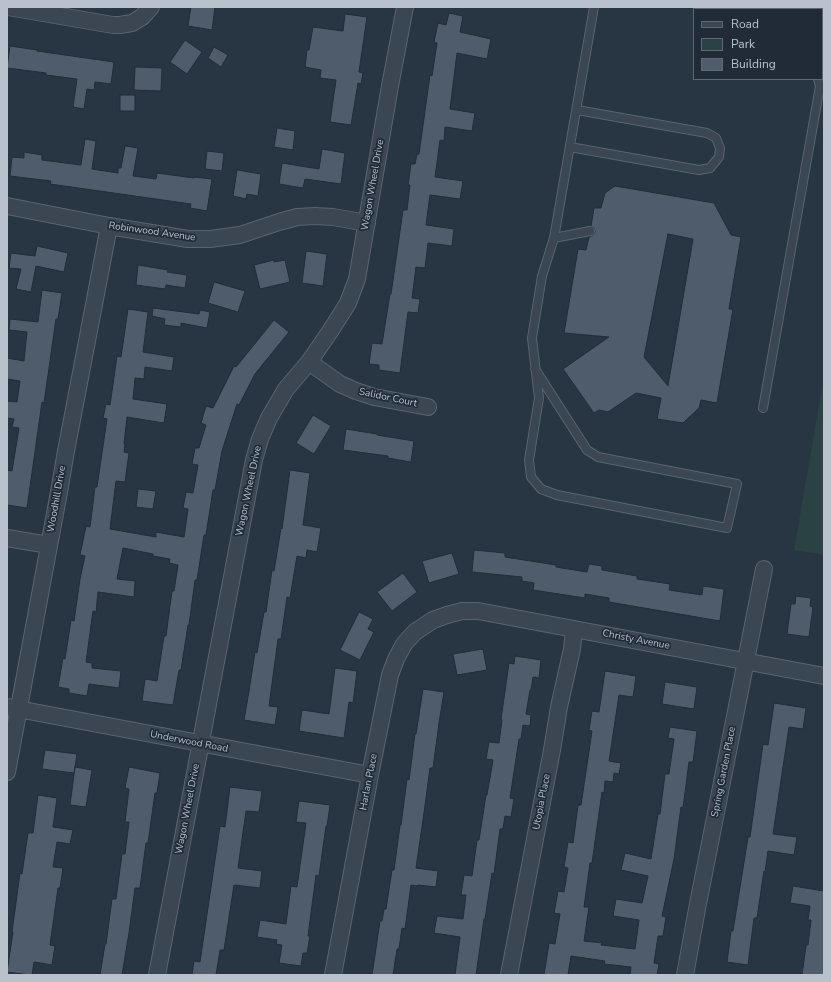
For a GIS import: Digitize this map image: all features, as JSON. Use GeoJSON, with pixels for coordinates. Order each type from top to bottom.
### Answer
{"type":"FeatureCollection","features":[{"type":"Feature","properties":{"kind":"street"},"geometry":{"type":"LineString","coordinates":[[8,7],[120,26],[132,23],[142,17],[151,7]]}},
{"type":"Feature","properties":{"kind":"street","name":"Wagon Wheel Drive"},"geometry":{"type":"LineString","coordinates":[[157,975],[254,460],[260,439],[280,398],[309,362],[331,330],[348,303],[357,279],[405,7]]}},
{"type":"Feature","properties":{"kind":"street","name":"Robinwood Avenue"},"geometry":{"type":"LineString","coordinates":[[7,206],[109,226],[188,239],[210,239],[240,235],[297,217],[333,217],[367,223]]}},
{"type":"Feature","properties":{"kind":"street","name":"Woodhill Drive"},"geometry":{"type":"LineString","coordinates":[[7,772],[13,709],[49,546],[109,226]]}},
{"type":"Feature","properties":{"kind":"street","name":"Salidor Court"},"geometry":{"type":"LineString","coordinates":[[309,362],[340,384],[356,391],[374,397],[428,406]]}},
{"type":"Feature","properties":{"kind":"street"},"geometry":{"type":"LineString","coordinates":[[7,538],[49,546]]}},
{"type":"Feature","properties":{"kind":"street","name":"Spring Garden Place"},"geometry":{"type":"LineString","coordinates":[[685,975],[764,568]]}},
{"type":"Feature","properties":{"kind":"street","name":"Christy Avenue"},"geometry":{"type":"LineString","coordinates":[[447,615],[478,611],[824,676]]}},
{"type":"Feature","properties":{"kind":"street","name":"Harlan Place"},"geometry":{"type":"LineString","coordinates":[[333,975],[390,675],[404,644],[415,632],[433,620],[447,615]]}},
{"type":"Feature","properties":{"kind":"street","name":"Utopia Place"},"geometry":{"type":"LineString","coordinates":[[509,975],[559,707],[572,649],[574,628]]}},
{"type":"Feature","properties":{"kind":"street","name":"Underwood Road"},"geometry":{"type":"LineString","coordinates":[[13,709],[370,775]]}},
{"type":"Feature","properties":{"kind":"lane"},"geometry":{"type":"LineString","coordinates":[[535,369],[587,450],[598,456],[737,484],[728,528],[557,494],[541,489],[531,477],[529,460],[539,398],[535,369],[532,338],[542,276],[554,238],[594,7]]}},
{"type":"Feature","properties":{"kind":"lane"},"geometry":{"type":"LineString","coordinates":[[763,408],[820,86],[818,80]]}},
{"type":"Feature","properties":{"kind":"lane"},"geometry":{"type":"LineString","coordinates":[[570,147],[698,170],[710,168],[719,158],[720,148],[716,138],[708,132],[576,110]]}},
{"type":"Feature","properties":{"kind":"lane"},"geometry":{"type":"LineString","coordinates":[[554,238],[590,231]]}},
{"type":"Feature","properties":{"kind":"green space"},"geometry":{"type":"Polygon","coordinates":[[[824,376],[824,555],[794,550],[824,376]]]}},
{"type":"Feature","properties":{"kind":"building"},"geometry":{"type":"Polygon","coordinates":[[[191,7],[215,7],[212,30],[188,26],[191,7]]]}},
{"type":"Feature","properties":{"kind":"building"},"geometry":{"type":"Polygon","coordinates":[[[449,13],[463,16],[460,32],[491,39],[487,59],[457,53],[450,109],[475,113],[472,131],[445,127],[444,141],[440,140],[435,177],[463,181],[460,199],[430,195],[426,225],[454,229],[452,246],[428,243],[425,268],[416,267],[412,298],[420,299],[418,313],[408,312],[400,373],[379,370],[379,365],[369,364],[372,343],[382,344],[403,210],[407,210],[411,164],[415,164],[417,154],[419,154],[430,75],[432,76],[437,43],[434,42],[438,23],[446,25],[449,13]]]}},
{"type":"Feature","properties":{"kind":"building"},"geometry":{"type":"Polygon","coordinates":[[[345,14],[367,17],[359,72],[363,73],[361,84],[358,83],[351,125],[330,122],[336,80],[320,78],[321,70],[305,67],[307,50],[309,50],[313,27],[343,31],[345,14]]]}},
{"type":"Feature","properties":{"kind":"building"},"geometry":{"type":"Polygon","coordinates":[[[185,40],[202,52],[187,74],[170,62],[185,40]]]}},
{"type":"Feature","properties":{"kind":"building"},"geometry":{"type":"Polygon","coordinates":[[[10,46],[114,62],[111,84],[95,82],[94,90],[87,89],[84,109],[73,107],[77,79],[7,68],[10,46]]]}},
{"type":"Feature","properties":{"kind":"building"},"geometry":{"type":"Polygon","coordinates":[[[214,47],[228,55],[221,67],[208,58],[214,47]]]}},
{"type":"Feature","properties":{"kind":"building"},"geometry":{"type":"Polygon","coordinates":[[[135,67],[162,68],[161,91],[134,90],[135,67]]]}},
{"type":"Feature","properties":{"kind":"building"},"geometry":{"type":"Polygon","coordinates":[[[120,95],[135,95],[135,111],[120,111],[120,95]]]}},
{"type":"Feature","properties":{"kind":"building"},"geometry":{"type":"Polygon","coordinates":[[[277,128],[295,131],[293,150],[274,147],[277,128]]]}},
{"type":"Feature","properties":{"kind":"building"},"geometry":{"type":"Polygon","coordinates":[[[85,139],[96,141],[92,169],[118,173],[118,168],[121,168],[125,146],[138,148],[133,176],[156,179],[157,173],[212,179],[207,211],[190,208],[191,204],[50,184],[51,181],[10,176],[12,157],[24,158],[24,152],[42,155],[42,160],[81,165],[85,139]]]}},
{"type":"Feature","properties":{"kind":"building"},"geometry":{"type":"Polygon","coordinates":[[[322,149],[345,153],[341,184],[305,179],[303,188],[279,184],[282,163],[319,169],[322,149]]]}},
{"type":"Feature","properties":{"kind":"building"},"geometry":{"type":"Polygon","coordinates":[[[207,151],[224,153],[222,171],[205,169],[207,151]]]}},
{"type":"Feature","properties":{"kind":"building"},"geometry":{"type":"Polygon","coordinates":[[[237,170],[261,174],[258,196],[247,194],[246,199],[233,196],[237,170]]]}},
{"type":"Feature","properties":{"kind":"building"},"geometry":{"type":"Polygon","coordinates":[[[615,186],[714,203],[731,235],[741,237],[729,309],[733,309],[717,403],[701,400],[699,408],[683,423],[657,419],[661,398],[636,393],[608,412],[599,410],[594,413],[563,369],[609,337],[564,333],[578,249],[586,250],[589,237],[595,232],[594,228],[591,226],[594,208],[601,208],[605,193],[615,186]],[[668,234],[644,357],[668,386],[693,239],[668,234]]]}},
{"type":"Feature","properties":{"kind":"building"},"geometry":{"type":"Polygon","coordinates":[[[37,246],[68,253],[64,272],[36,266],[31,292],[16,289],[21,269],[9,268],[11,253],[35,256],[37,246]]]}},
{"type":"Feature","properties":{"kind":"building"},"geometry":{"type":"Polygon","coordinates":[[[306,251],[327,254],[323,286],[302,283],[306,251]]]}},
{"type":"Feature","properties":{"kind":"building"},"geometry":{"type":"Polygon","coordinates":[[[274,260],[274,262],[285,260],[290,282],[260,289],[254,265],[274,260]]]}},
{"type":"Feature","properties":{"kind":"building"},"geometry":{"type":"Polygon","coordinates":[[[138,265],[187,275],[185,288],[166,285],[165,289],[136,285],[138,265]]]}},
{"type":"Feature","properties":{"kind":"building"},"geometry":{"type":"Polygon","coordinates":[[[214,282],[245,291],[238,312],[208,303],[214,282]]]}},
{"type":"Feature","properties":{"kind":"building"},"geometry":{"type":"Polygon","coordinates":[[[42,290],[62,293],[58,319],[56,319],[44,403],[42,402],[27,508],[7,505],[7,470],[12,471],[19,428],[12,427],[14,419],[7,418],[7,401],[17,402],[20,381],[7,379],[7,358],[24,361],[27,332],[9,330],[10,319],[38,322],[42,290]]]}},
{"type":"Feature","properties":{"kind":"building"},"geometry":{"type":"Polygon","coordinates":[[[153,308],[199,314],[200,310],[210,312],[207,328],[181,323],[181,327],[164,325],[165,319],[152,316],[153,308]]]}},
{"type":"Feature","properties":{"kind":"building"},"geometry":{"type":"Polygon","coordinates":[[[128,309],[148,312],[143,352],[174,357],[172,371],[145,367],[144,379],[135,378],[133,399],[167,404],[164,423],[127,417],[124,452],[129,453],[125,482],[116,481],[110,529],[156,537],[156,532],[184,537],[188,509],[183,508],[186,492],[193,493],[198,465],[192,464],[195,448],[199,448],[206,425],[201,423],[206,406],[213,408],[234,366],[236,367],[274,320],[289,332],[255,374],[239,405],[237,404],[222,451],[215,490],[213,490],[206,535],[204,535],[197,580],[195,580],[189,625],[173,705],[142,701],[145,679],[157,681],[164,636],[166,636],[172,591],[174,591],[178,565],[169,563],[170,559],[123,548],[117,579],[135,581],[134,597],[98,592],[96,612],[93,611],[86,662],[92,663],[92,668],[121,671],[119,688],[89,684],[87,696],[69,693],[69,689],[58,687],[63,658],[65,659],[71,620],[74,621],[85,556],[80,555],[86,526],[90,527],[95,487],[97,487],[107,419],[103,418],[106,404],[110,405],[117,356],[121,357],[128,309]]]}},
{"type":"Feature","properties":{"kind":"building"},"geometry":{"type":"Polygon","coordinates":[[[313,415],[331,426],[314,454],[296,443],[313,415]]]}},
{"type":"Feature","properties":{"kind":"building"},"geometry":{"type":"Polygon","coordinates":[[[346,429],[414,441],[411,462],[388,458],[388,456],[343,450],[346,429]]]}},
{"type":"Feature","properties":{"kind":"building"},"geometry":{"type":"Polygon","coordinates":[[[290,470],[310,473],[303,525],[321,528],[317,552],[307,550],[306,558],[297,556],[290,598],[287,597],[281,639],[278,639],[269,706],[278,707],[275,725],[244,720],[255,652],[257,653],[264,612],[266,612],[272,570],[274,571],[281,528],[282,529],[290,470]]]}},
{"type":"Feature","properties":{"kind":"building"},"geometry":{"type":"Polygon","coordinates":[[[138,489],[156,491],[153,509],[136,507],[138,489]]]}},
{"type":"Feature","properties":{"kind":"building"},"geometry":{"type":"Polygon","coordinates":[[[474,550],[505,553],[505,557],[556,565],[556,567],[587,572],[589,564],[602,566],[602,570],[637,576],[637,579],[670,584],[669,590],[702,595],[703,586],[724,589],[720,621],[609,602],[609,598],[585,594],[585,598],[533,590],[534,583],[522,581],[522,577],[472,572],[474,550]]]}},
{"type":"Feature","properties":{"kind":"building"},"geometry":{"type":"Polygon","coordinates":[[[452,553],[459,574],[429,583],[422,561],[452,553]]]}},
{"type":"Feature","properties":{"kind":"building"},"geometry":{"type":"Polygon","coordinates":[[[403,573],[417,592],[392,611],[377,592],[403,573]]]}},
{"type":"Feature","properties":{"kind":"building"},"geometry":{"type":"Polygon","coordinates":[[[796,596],[811,598],[810,606],[813,607],[809,637],[787,634],[791,604],[795,604],[796,596]]]}},
{"type":"Feature","properties":{"kind":"building"},"geometry":{"type":"Polygon","coordinates":[[[359,612],[373,619],[368,629],[374,632],[360,660],[340,650],[359,612]]]}},
{"type":"Feature","properties":{"kind":"building"},"geometry":{"type":"Polygon","coordinates":[[[483,649],[487,670],[457,675],[453,654],[483,649]]]}},
{"type":"Feature","properties":{"kind":"building"},"geometry":{"type":"Polygon","coordinates":[[[515,656],[541,660],[539,678],[533,677],[526,714],[531,715],[530,726],[523,725],[521,739],[519,739],[510,798],[514,799],[511,817],[505,816],[503,829],[500,829],[494,874],[492,873],[476,975],[455,975],[460,937],[434,933],[437,916],[463,919],[466,895],[461,895],[464,875],[472,876],[477,840],[479,840],[493,760],[486,759],[489,742],[499,743],[509,663],[514,664],[515,656]]]}},
{"type":"Feature","properties":{"kind":"building"},"geometry":{"type":"Polygon","coordinates":[[[335,668],[357,671],[353,703],[349,702],[344,738],[299,731],[302,710],[329,714],[335,668]]]}},
{"type":"Feature","properties":{"kind":"building"},"geometry":{"type":"Polygon","coordinates":[[[605,671],[636,676],[633,697],[619,695],[609,761],[621,763],[619,774],[614,773],[613,782],[605,781],[604,793],[602,792],[584,907],[589,907],[584,941],[602,943],[601,945],[635,949],[639,920],[613,916],[616,899],[642,903],[648,876],[621,870],[625,853],[651,859],[658,814],[660,814],[665,774],[669,774],[674,739],[668,738],[670,727],[697,731],[693,762],[689,762],[683,808],[681,807],[674,859],[662,916],[666,917],[663,936],[658,936],[654,963],[659,964],[657,975],[630,975],[631,967],[604,964],[605,961],[571,956],[568,975],[544,975],[549,943],[555,944],[560,914],[554,913],[558,891],[564,892],[568,868],[564,867],[568,842],[573,843],[578,805],[581,805],[592,731],[589,730],[592,711],[599,712],[605,671]]]}},
{"type":"Feature","properties":{"kind":"building"},"geometry":{"type":"Polygon","coordinates":[[[665,682],[697,687],[694,709],[662,704],[665,682]]]}},
{"type":"Feature","properties":{"kind":"building"},"geometry":{"type":"Polygon","coordinates":[[[423,689],[444,692],[433,768],[430,768],[416,868],[438,871],[436,887],[411,885],[405,929],[402,928],[393,975],[372,975],[380,921],[382,921],[384,909],[386,909],[392,870],[394,870],[407,779],[409,780],[423,689]]]}},
{"type":"Feature","properties":{"kind":"building"},"geometry":{"type":"Polygon","coordinates":[[[774,703],[806,708],[803,729],[789,727],[773,834],[797,837],[794,855],[768,851],[757,918],[754,918],[748,965],[727,962],[748,837],[750,837],[763,744],[768,745],[774,703]]]}},
{"type":"Feature","properties":{"kind":"building"},"geometry":{"type":"Polygon","coordinates":[[[45,750],[77,754],[74,773],[42,769],[45,750]]]}},
{"type":"Feature","properties":{"kind":"building"},"geometry":{"type":"Polygon","coordinates":[[[75,767],[92,770],[86,807],[70,805],[75,767]]]}},
{"type":"Feature","properties":{"kind":"building"},"geometry":{"type":"Polygon","coordinates":[[[129,767],[160,773],[157,793],[155,793],[148,843],[146,843],[140,888],[135,888],[122,975],[100,975],[112,899],[116,899],[122,854],[125,854],[129,822],[125,822],[129,789],[125,788],[129,767]]]}},
{"type":"Feature","properties":{"kind":"building"},"geometry":{"type":"Polygon","coordinates":[[[230,787],[262,791],[259,812],[246,811],[238,868],[262,871],[260,888],[234,885],[224,950],[220,950],[216,975],[192,975],[194,961],[200,962],[220,826],[225,827],[230,787]]]}},
{"type":"Feature","properties":{"kind":"building"},"geometry":{"type":"Polygon","coordinates":[[[38,795],[57,798],[53,827],[73,830],[70,844],[57,842],[53,867],[63,868],[60,888],[58,888],[50,945],[55,946],[52,965],[34,962],[32,975],[30,975],[7,972],[20,873],[22,874],[28,833],[33,833],[38,795]]]}},
{"type":"Feature","properties":{"kind":"building"},"geometry":{"type":"Polygon","coordinates":[[[299,801],[330,805],[319,876],[316,875],[307,953],[303,953],[301,966],[279,963],[282,945],[276,944],[277,940],[257,937],[260,920],[286,924],[291,886],[297,887],[306,823],[296,822],[299,801]]]}},
{"type":"Feature","properties":{"kind":"building"},"geometry":{"type":"Polygon","coordinates":[[[793,886],[824,891],[824,975],[802,975],[811,920],[808,920],[810,906],[790,903],[793,886]]]}}]}
